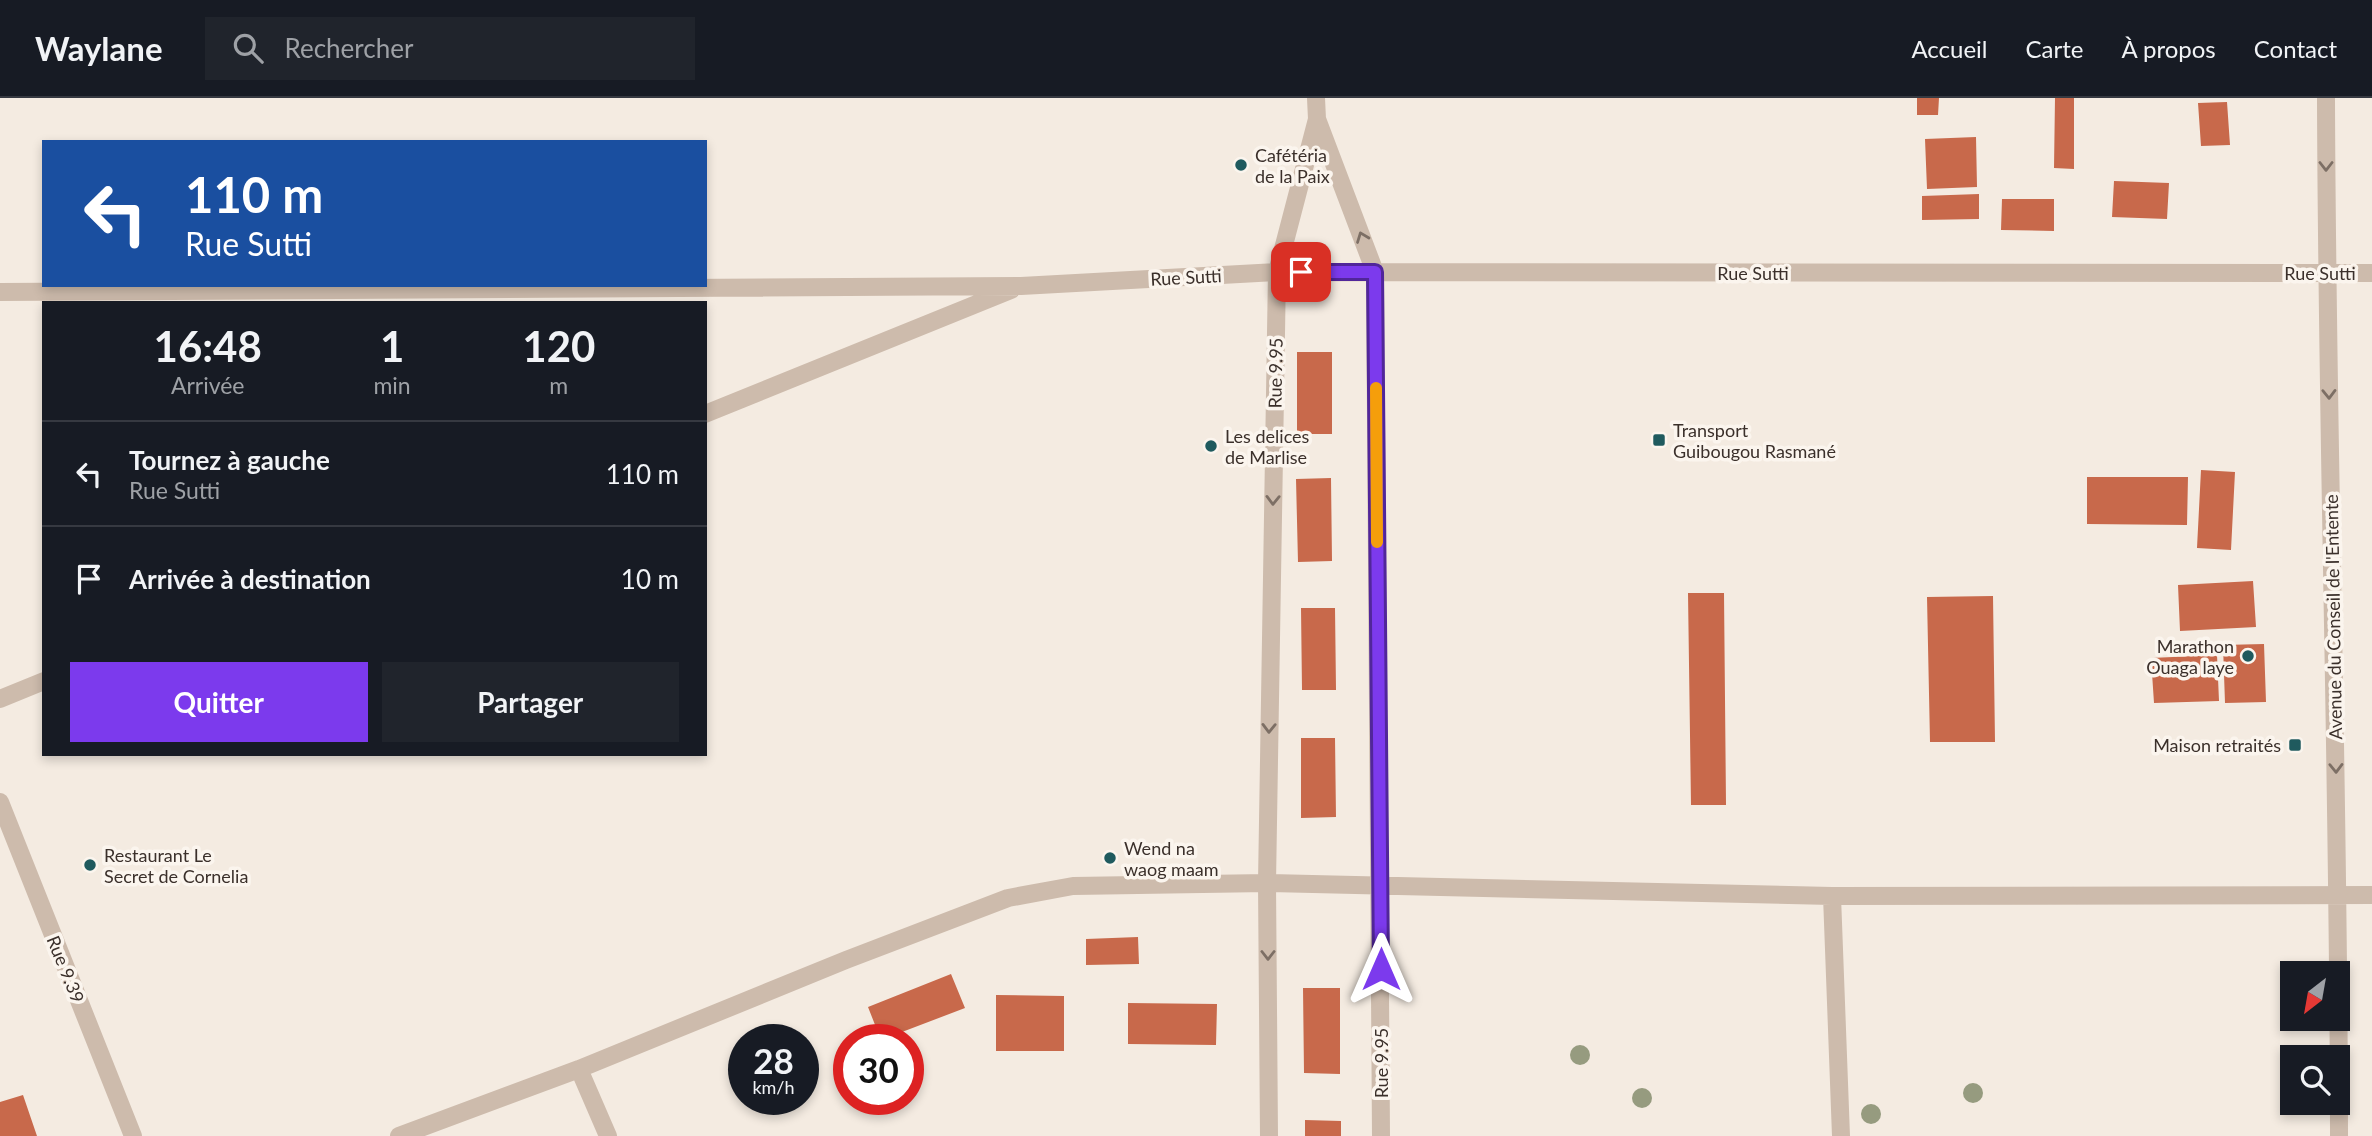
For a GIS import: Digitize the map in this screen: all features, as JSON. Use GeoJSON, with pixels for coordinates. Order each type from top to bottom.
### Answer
{"type":"FeatureCollection","features":[{"type":"Feature","properties":{"kind":"street","name":"Rue 9.95"},"geometry":{"type":"LineString","coordinates":[[1269,1136],[1267,883],[1277,272],[1317,119],[1316,98]]}},
{"type":"Feature","properties":{"kind":"street","name":"Avenue du Conseil de l'Entente"},"geometry":{"type":"LineString","coordinates":[[2326,98],[2326,273],[2339,895],[2339,1136]]}},
{"type":"Feature","properties":{"kind":"street","name":"Rue 9.95"},"geometry":{"type":"LineString","coordinates":[[1317,119],[1375,272],[1381,1136]]}},
{"type":"Feature","properties":{"kind":"street","name":"Rue Sutti"},"geometry":{"type":"LineString","coordinates":[[0,292],[1021,286],[1277,272],[2372,273]]}},
{"type":"Feature","properties":{"kind":"street"},"geometry":{"type":"LineString","coordinates":[[707,413],[1021,286]]}},
{"type":"Feature","properties":{"kind":"street"},"geometry":{"type":"LineString","coordinates":[[0,699],[42,682]]}},
{"type":"Feature","properties":{"kind":"street","name":"Rue 9.39"},"geometry":{"type":"LineString","coordinates":[[0,802],[132,1136]]}},
{"type":"Feature","properties":{"kind":"street"},"geometry":{"type":"LineString","coordinates":[[400,1136],[579,1069],[846,960],[1008,898],[1073,887],[1267,883],[1832,896],[2372,895]]}},
{"type":"Feature","properties":{"kind":"street"},"geometry":{"type":"LineString","coordinates":[[1832,896],[1841,1136]]}},
{"type":"Feature","properties":{"kind":"street"},"geometry":{"type":"LineString","coordinates":[[579,1069],[608,1136]]}},
{"type":"Feature","properties":{"kind":"building"},"geometry":{"type":"Polygon","coordinates":[[[1917,98],[1939,98],[1938,115],[1917,115],[1917,98]]]}},
{"type":"Feature","properties":{"kind":"building"},"geometry":{"type":"Polygon","coordinates":[[[2055,98],[2074,98],[2074,169],[2054,168],[2055,98]]]}},
{"type":"Feature","properties":{"kind":"building"},"geometry":{"type":"Polygon","coordinates":[[[2227,102],[2230,145],[2201,146],[2198,103],[2227,102]]]}},
{"type":"Feature","properties":{"kind":"building"},"geometry":{"type":"Polygon","coordinates":[[[1976,137],[1977,187],[1927,189],[1925,139],[1976,137]]]}},
{"type":"Feature","properties":{"kind":"building"},"geometry":{"type":"Polygon","coordinates":[[[2114,181],[2169,183],[2167,219],[2112,217],[2114,181]]]}},
{"type":"Feature","properties":{"kind":"building"},"geometry":{"type":"Polygon","coordinates":[[[1979,194],[1979,219],[1922,220],[1922,196],[1979,194]]]}},
{"type":"Feature","properties":{"kind":"building"},"geometry":{"type":"Polygon","coordinates":[[[2002,199],[2054,199],[2054,231],[2001,230],[2002,199]]]}},
{"type":"Feature","properties":{"kind":"building"},"geometry":{"type":"Polygon","coordinates":[[[1297,352],[1332,352],[1332,434],[1297,434],[1297,352]]]}},
{"type":"Feature","properties":{"kind":"building"},"geometry":{"type":"Polygon","coordinates":[[[2201,470],[2235,472],[2231,550],[2197,548],[2201,470]]]}},
{"type":"Feature","properties":{"kind":"building"},"geometry":{"type":"Polygon","coordinates":[[[2087,477],[2188,477],[2187,525],[2087,524],[2087,477]]]}},
{"type":"Feature","properties":{"kind":"building"},"geometry":{"type":"Polygon","coordinates":[[[1331,478],[1332,561],[1298,562],[1296,479],[1331,478]]]}},
{"type":"Feature","properties":{"kind":"building"},"geometry":{"type":"Polygon","coordinates":[[[2253,581],[2256,627],[2180,631],[2178,585],[2253,581]]]}},
{"type":"Feature","properties":{"kind":"building"},"geometry":{"type":"Polygon","coordinates":[[[1688,593],[1724,593],[1726,805],[1691,805],[1688,593]]]}},
{"type":"Feature","properties":{"kind":"building"},"geometry":{"type":"Polygon","coordinates":[[[1993,596],[1995,742],[1930,742],[1927,597],[1993,596]]]}},
{"type":"Feature","properties":{"kind":"building"},"geometry":{"type":"Polygon","coordinates":[[[1301,608],[1335,608],[1336,690],[1302,690],[1301,608]]]}},
{"type":"Feature","properties":{"kind":"building"},"geometry":{"type":"Polygon","coordinates":[[[2264,644],[2266,702],[2225,703],[2223,645],[2264,644]]]}},
{"type":"Feature","properties":{"kind":"building"},"geometry":{"type":"Polygon","coordinates":[[[2217,655],[2219,701],[2154,703],[2151,658],[2217,655]]]}},
{"type":"Feature","properties":{"kind":"building"},"geometry":{"type":"Polygon","coordinates":[[[1301,738],[1335,738],[1336,817],[1301,818],[1301,738]]]}},
{"type":"Feature","properties":{"kind":"building"},"geometry":{"type":"Polygon","coordinates":[[[1138,937],[1139,964],[1086,965],[1086,939],[1138,937]]]}},
{"type":"Feature","properties":{"kind":"building"},"geometry":{"type":"Polygon","coordinates":[[[951,974],[965,1008],[923,1024],[875,1024],[868,1007],[951,974]]]}},
{"type":"Feature","properties":{"kind":"building"},"geometry":{"type":"Polygon","coordinates":[[[1303,988],[1340,988],[1340,1074],[1304,1073],[1303,988]]]}},
{"type":"Feature","properties":{"kind":"building"},"geometry":{"type":"Polygon","coordinates":[[[996,995],[1064,996],[1064,1051],[996,1051],[996,995]]]}},
{"type":"Feature","properties":{"kind":"building"},"geometry":{"type":"Polygon","coordinates":[[[1128,1003],[1217,1004],[1216,1045],[1128,1044],[1128,1003]]]}},
{"type":"Feature","properties":{"kind":"building"},"geometry":{"type":"Polygon","coordinates":[[[23,1095],[37,1136],[0,1136],[0,1102],[23,1095]]]}},
{"type":"Feature","properties":{"kind":"building"},"geometry":{"type":"Polygon","coordinates":[[[1305,1120],[1341,1121],[1341,1136],[1305,1136],[1305,1120]]]}},
{"type":"Feature","properties":{"kind":"slow traffic"},"geometry":{"type":"LineString","coordinates":[[1376,388],[1377,542]]}},
{"type":"Feature","properties":{"kind":"place","name":"Cafétéria de la Paix"},"geometry":{"type":"Point","coordinates":[1241,165]}},
{"type":"Feature","properties":{"kind":"place","name":"Transport Guibougou Rasmané"},"geometry":{"type":"Point","coordinates":[1659,440]}},
{"type":"Feature","properties":{"kind":"place","name":"Les delices de Marlise"},"geometry":{"type":"Point","coordinates":[1211,446]}},
{"type":"Feature","properties":{"kind":"place","name":"Marathon Ouaga laye"},"geometry":{"type":"Point","coordinates":[2248,656]}},
{"type":"Feature","properties":{"kind":"place","name":"Maison retraités"},"geometry":{"type":"Point","coordinates":[2295,745]}},
{"type":"Feature","properties":{"kind":"place","name":"Wend na waog maam"},"geometry":{"type":"Point","coordinates":[1110,858]}},
{"type":"Feature","properties":{"kind":"place","name":"Restaurant Le Secret de Cornelia"},"geometry":{"type":"Point","coordinates":[90,865]}},
{"type":"Feature","properties":{"kind":"route"},"geometry":{"type":"LineString","coordinates":[[1301,272],[1375,272],[1381,969]]}}]}
